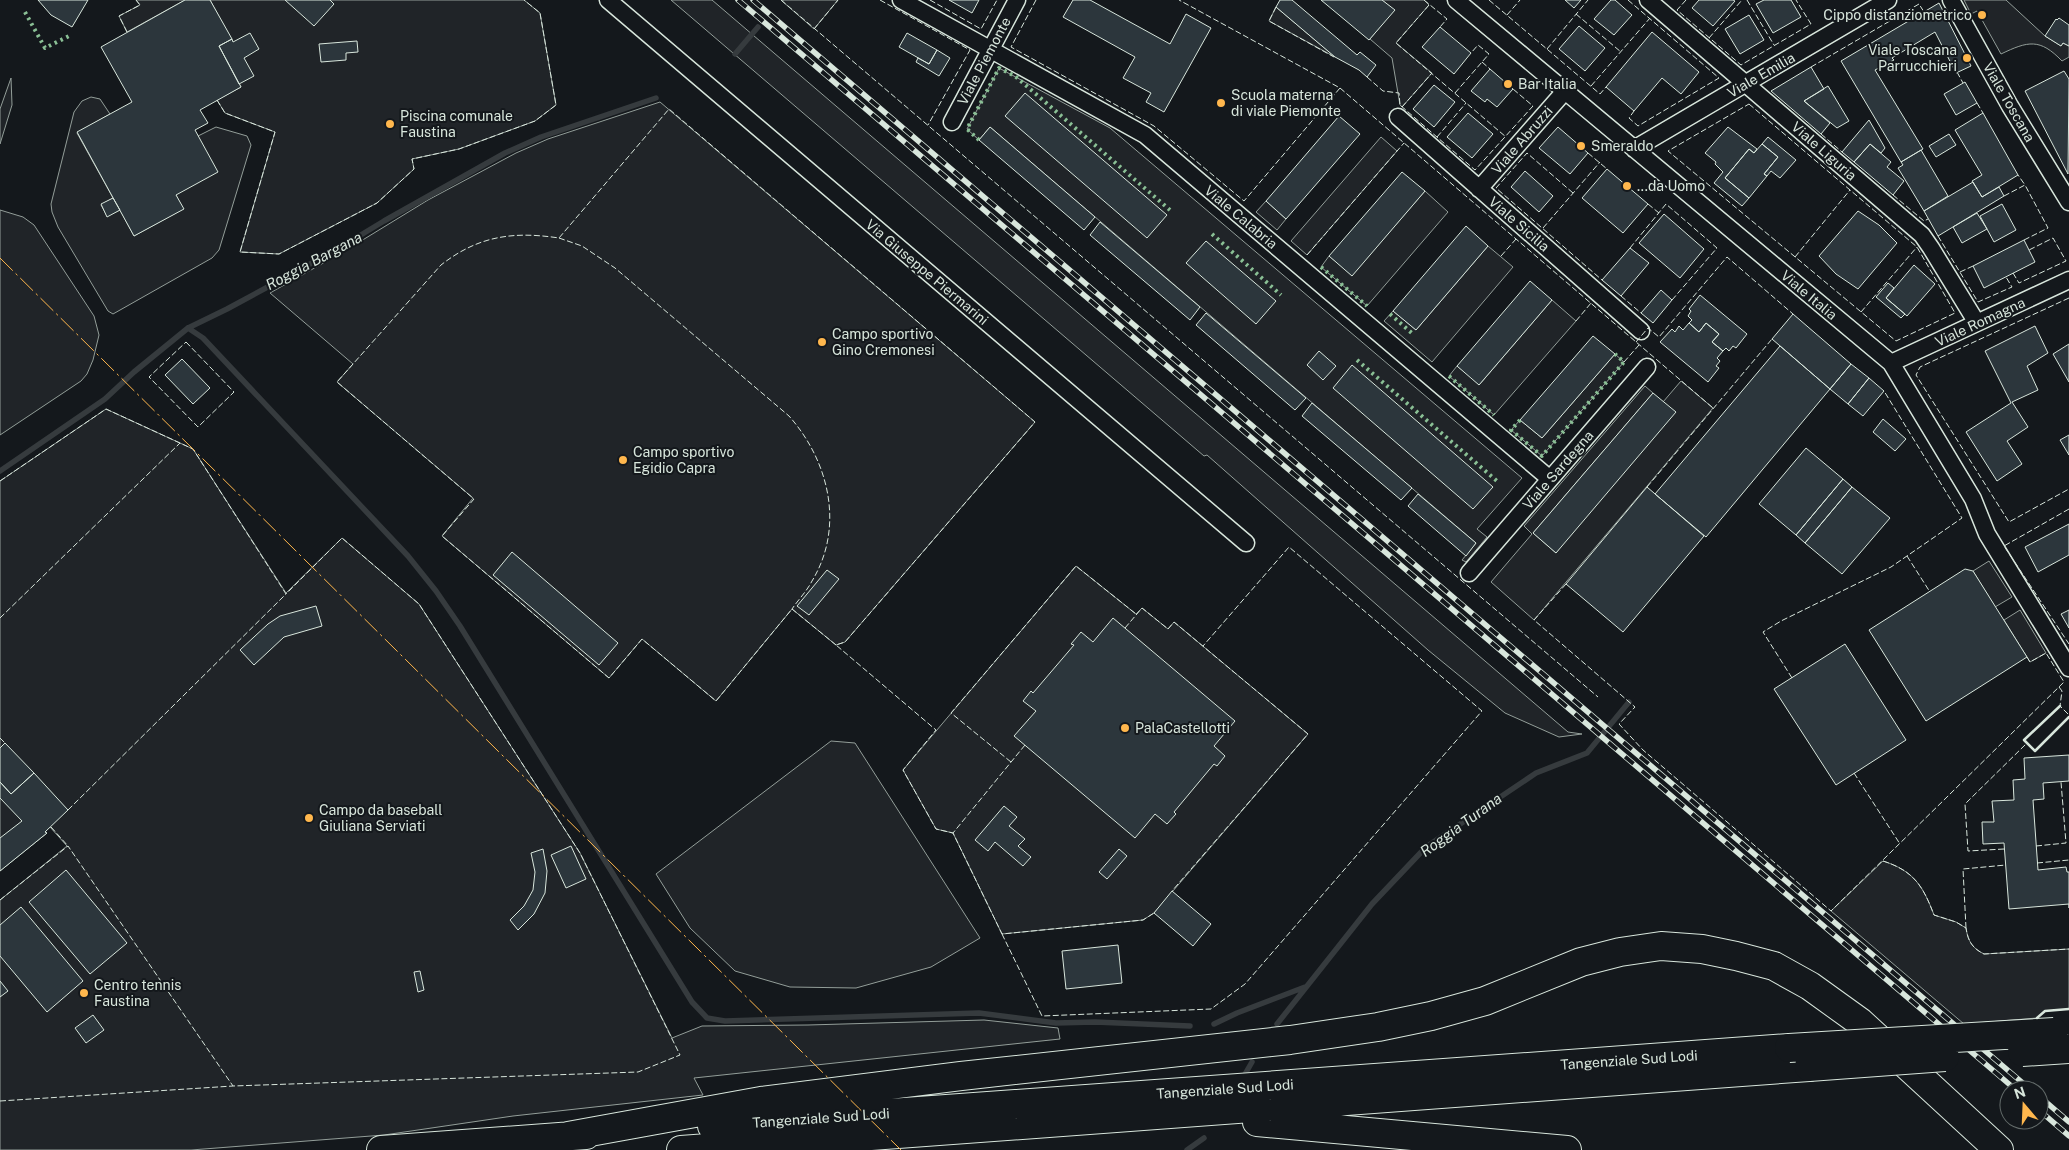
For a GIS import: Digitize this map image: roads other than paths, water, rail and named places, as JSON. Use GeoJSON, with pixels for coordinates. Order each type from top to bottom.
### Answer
{"type":"FeatureCollection","features":[{"type":"Feature","properties":{"kind":"highway"},"geometry":{"type":"LineString","coordinates":[[568,1136],[761,1101],[961,1076],[1290,1040],[1378,1027],[1431,1016],[1484,1000],[1581,962],[1620,952],[1661,946],[1702,949],[1774,966],[1810,986],[1860,1022],[1999,1150]]}},
{"type":"Feature","properties":{"kind":"highway","name":"Tangenziale Sud Lodi"},"geometry":{"type":"LineString","coordinates":[[381,1150],[1789,1048],[2064,1037]]}},
{"type":"Feature","properties":{"kind":"highway","name":"Tangenziale Sud Lodi"},"geometry":{"type":"LineString","coordinates":[[681,1150],[1809,1067],[2064,1037]]}},
{"type":"Feature","properties":{"kind":"highway"},"geometry":{"type":"LineString","coordinates":[[1178,1114],[1567,1150]]}},
{"type":"Feature","properties":{"kind":"street","name":"Via Giuseppe Piermarini"},"geometry":{"type":"LineString","coordinates":[[608,0],[1246,543]]}},
{"type":"Feature","properties":{"kind":"street","name":"Viale Calabria"},"geometry":{"type":"LineString","coordinates":[[901,0],[1145,135],[1550,479]]}},
{"type":"Feature","properties":{"kind":"street","name":"Viale Piemonte"},"geometry":{"type":"LineString","coordinates":[[952,122],[1017,0]]}},
{"type":"Feature","properties":{"kind":"street","name":"Viale Italia"},"geometry":{"type":"LineString","coordinates":[[1456,0],[1890,363],[1974,499],[1987,534],[2069,668]]}},
{"type":"Feature","properties":{"kind":"street","name":"Viale Liguria"},"geometry":{"type":"LineString","coordinates":[[1648,0],[1922,235],[1976,323]]}},
{"type":"Feature","properties":{"kind":"street","name":"Viale Emilia"},"geometry":{"type":"LineString","coordinates":[[1634,149],[1888,0]]}},
{"type":"Feature","properties":{"kind":"street","name":"Viale Toscana"},"geometry":{"type":"LineString","coordinates":[[1951,0],[2010,106],[2069,202]]}},
{"type":"Feature","properties":{"kind":"street","name":"Viale Abruzzi"},"geometry":{"type":"LineString","coordinates":[[1479,189],[1565,91]]}},
{"type":"Feature","properties":{"kind":"street","name":"Viale Sicilia"},"geometry":{"type":"LineString","coordinates":[[1398,118],[1641,330]]}},
{"type":"Feature","properties":{"kind":"street","name":"Viale Romagna"},"geometry":{"type":"LineString","coordinates":[[1890,363],[2069,280]]}},
{"type":"Feature","properties":{"kind":"street","name":"Viale Sardegna"},"geometry":{"type":"LineString","coordinates":[[1469,573],[1647,366]]}},
{"type":"Feature","properties":{"kind":"waterway","name":"Roggia Bargana"},"geometry":{"type":"LineString","coordinates":[[735,54],[758,27]]}},
{"type":"Feature","properties":{"kind":"waterway","name":"Roggia Bargana"},"geometry":{"type":"LineString","coordinates":[[0,471],[105,399],[134,372],[188,328],[336,250],[505,153],[541,137],[656,98]]}},
{"type":"Feature","properties":{"kind":"waterway"},"geometry":{"type":"LineString","coordinates":[[188,328],[203,338],[408,556],[436,591],[460,626],[692,1002],[707,1018],[725,1021],[979,1013],[1056,1023],[1095,1022],[1190,1026]]}},
{"type":"Feature","properties":{"kind":"waterway","name":"Roggia Turana"},"geometry":{"type":"LineString","coordinates":[[1277,1024],[1372,904],[1426,847],[1536,773],[1587,753],[1629,702]]}},
{"type":"Feature","properties":{"kind":"waterway"},"geometry":{"type":"LineString","coordinates":[[1214,1024],[1237,1013],[1305,987]]}},
{"type":"Feature","properties":{"kind":"waterway","name":"Roggia Turana"},"geometry":{"type":"LineString","coordinates":[[1244,1076],[1252,1062]]}},
{"type":"Feature","properties":{"kind":"waterway","name":"Roggia Turana"},"geometry":{"type":"LineString","coordinates":[[1187,1150],[1204,1138]]}},
{"type":"Feature","properties":{"kind":"railway"},"geometry":{"type":"LineString","coordinates":[[738,0],[2004,1080]]}},
{"type":"Feature","properties":{"kind":"railway"},"geometry":{"type":"LineString","coordinates":[[753,0],[2019,1080]]}},
{"type":"Feature","properties":{"kind":"railway"},"geometry":{"type":"LineString","coordinates":[[2049,1105],[2069,1122]]}},
{"type":"Feature","properties":{"kind":"railway"},"geometry":{"type":"LineString","coordinates":[[2049,1119],[2069,1136]]}},
{"type":"Feature","properties":{"kind":"place","name":"Cippo distanziometrico"},"geometry":{"type":"Point","coordinates":[1982,15]}},
{"type":"Feature","properties":{"kind":"place","name":"Viale Toscana Parrucchieri"},"geometry":{"type":"Point","coordinates":[1967,58]}},
{"type":"Feature","properties":{"kind":"place","name":"Bar Italia"},"geometry":{"type":"Point","coordinates":[1508,84]}},
{"type":"Feature","properties":{"kind":"place","name":"Scuola materna di viale Piemonte"},"geometry":{"type":"Point","coordinates":[1221,103]}},
{"type":"Feature","properties":{"kind":"place","name":"Piscina comunale Faustina"},"geometry":{"type":"Point","coordinates":[390,124]}},
{"type":"Feature","properties":{"kind":"place","name":"Smeraldo"},"geometry":{"type":"Point","coordinates":[1581,146]}},
{"type":"Feature","properties":{"kind":"place","name":"...da Uomo"},"geometry":{"type":"Point","coordinates":[1627,186]}},
{"type":"Feature","properties":{"kind":"place","name":"Campo sportivo Gino Cremonesi"},"geometry":{"type":"Point","coordinates":[822,342]}},
{"type":"Feature","properties":{"kind":"place","name":"Campo sportivo Egidio Capra"},"geometry":{"type":"Point","coordinates":[623,460]}},
{"type":"Feature","properties":{"kind":"place","name":"PalaCastellotti"},"geometry":{"type":"Point","coordinates":[1125,728]}},
{"type":"Feature","properties":{"kind":"place","name":"Campo da baseball Giuliana Serviati"},"geometry":{"type":"Point","coordinates":[309,818]}},
{"type":"Feature","properties":{"kind":"place","name":"Centro tennis Faustina"},"geometry":{"type":"Point","coordinates":[84,993]}}]}
